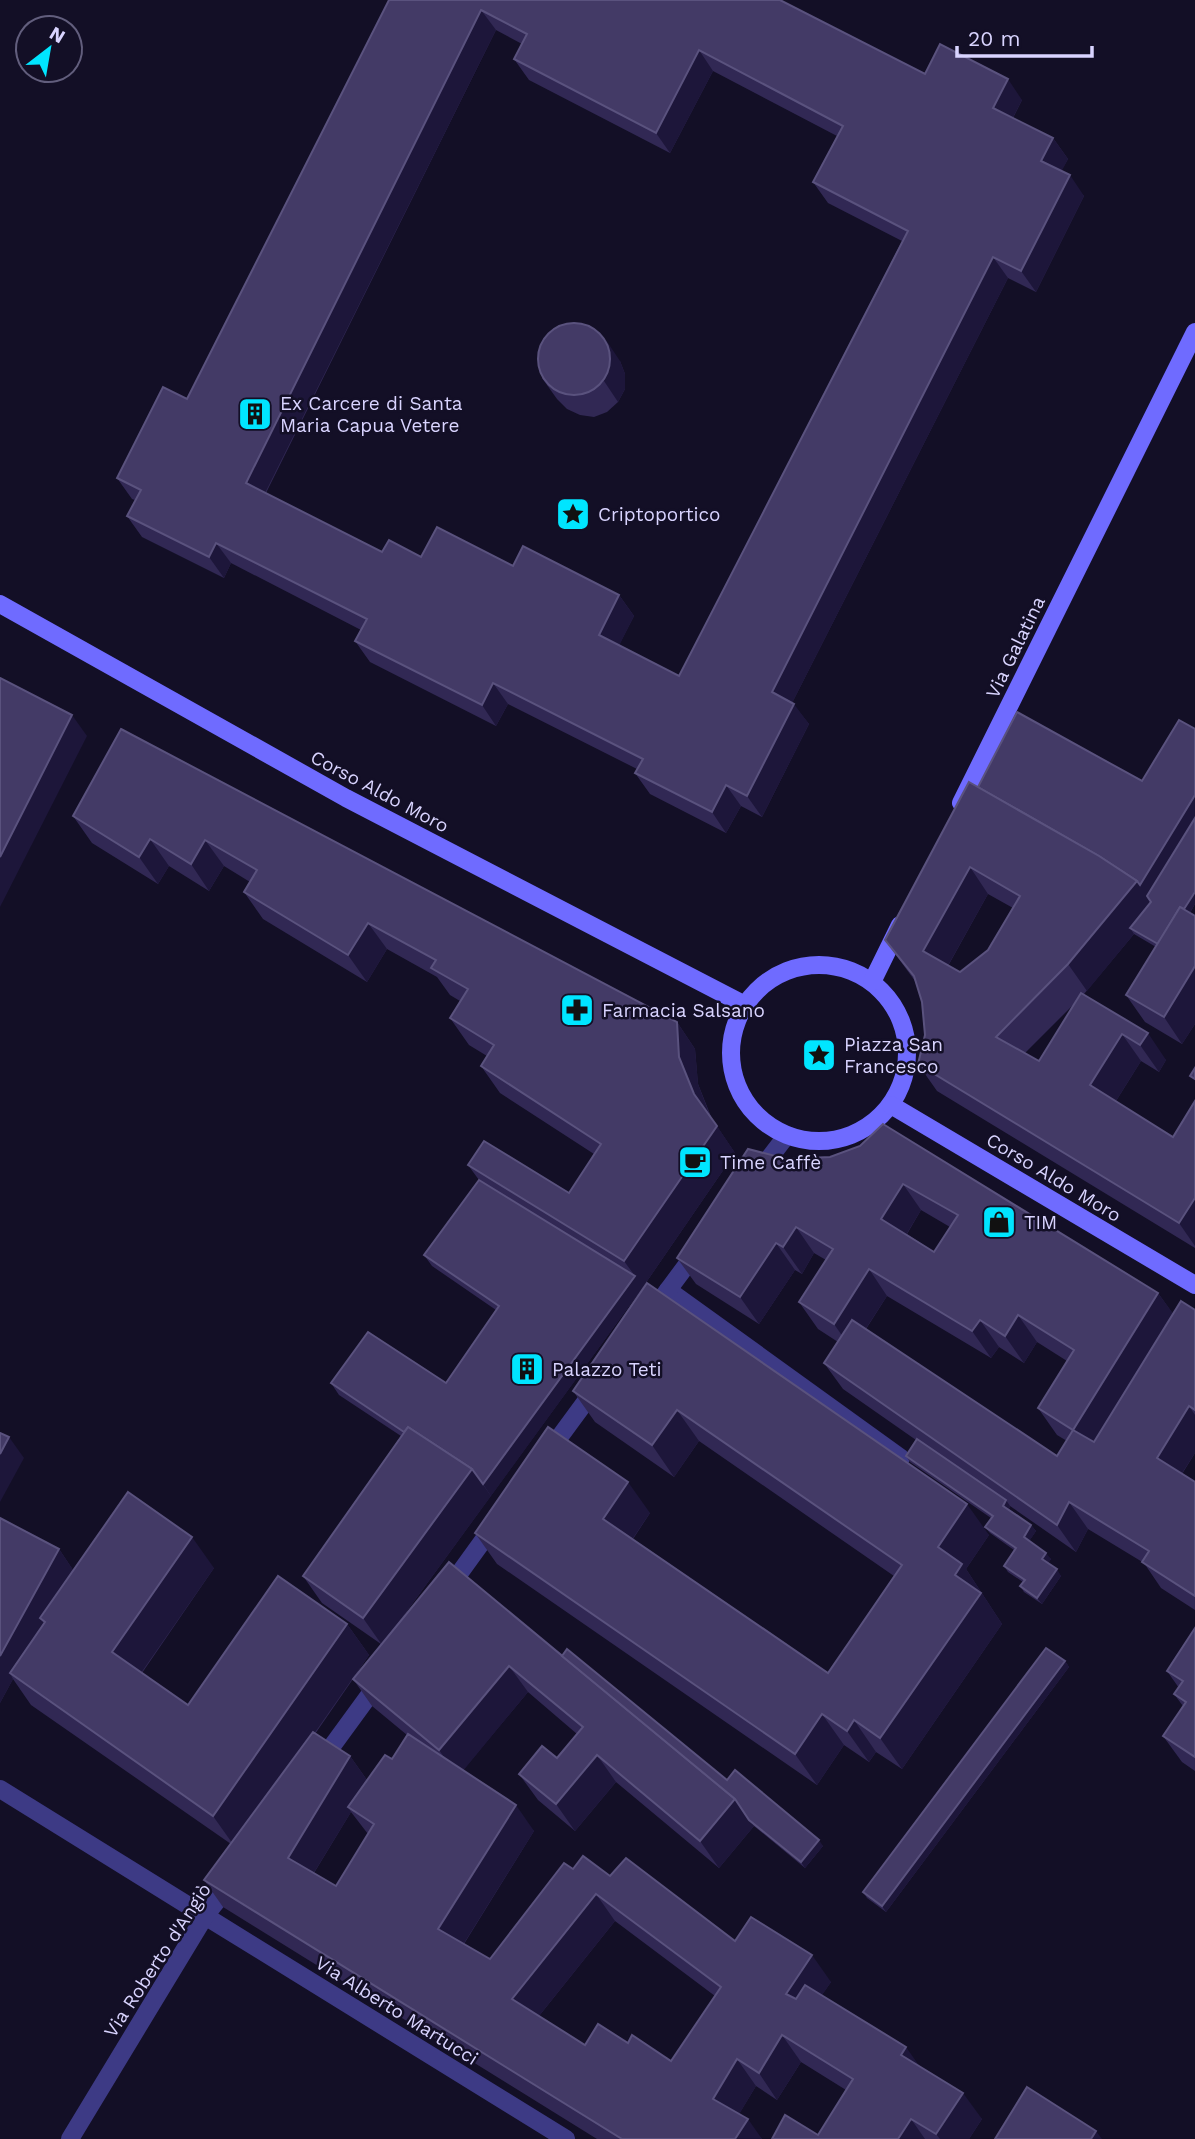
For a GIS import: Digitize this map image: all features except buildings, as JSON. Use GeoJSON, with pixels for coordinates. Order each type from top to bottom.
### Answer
{"type":"FeatureCollection","features":[{"type":"Feature","properties":{"kind":"main road","name":"Via Galatina"},"geometry":{"type":"LineString","coordinates":[[953,819],[1195,332]]}},
{"type":"Feature","properties":{"kind":"main road","name":"Corso Aldo Moro"},"geometry":{"type":"LineString","coordinates":[[0,604],[346,798],[745,1005]]}},
{"type":"Feature","properties":{"kind":"main road"},"geometry":{"type":"LineString","coordinates":[[872,982],[909,907]]}},
{"type":"Feature","properties":{"kind":"main road"},"geometry":{"type":"LineString","coordinates":[[817,965],[846,969],[872,982],[891,1001],[904,1026],[908,1053],[903,1080],[891,1105],[870,1125],[844,1138],[816,1141],[787,1135],[765,1122],[747,1103],[735,1079],[731,1054],[734,1028],[745,1005],[765,984],[799,968],[817,965]]}},
{"type":"Feature","properties":{"kind":"main road","name":"Corso Aldo Moro"},"geometry":{"type":"LineString","coordinates":[[891,1105],[1195,1285]]}},
{"type":"Feature","properties":{"kind":"street"},"geometry":{"type":"LineString","coordinates":[[744,1190],[787,1135]]}},
{"type":"Feature","properties":{"kind":"street"},"geometry":{"type":"LineString","coordinates":[[643,1323],[710,1235]]}},
{"type":"Feature","properties":{"kind":"street"},"geometry":{"type":"LineString","coordinates":[[667,1290],[901,1458]]}},
{"type":"Feature","properties":{"kind":"street"},"geometry":{"type":"LineString","coordinates":[[537,1468],[610,1368]]}},
{"type":"Feature","properties":{"kind":"street"},"geometry":{"type":"LineString","coordinates":[[439,1601],[504,1512]]}},
{"type":"Feature","properties":{"kind":"street"},"geometry":{"type":"LineString","coordinates":[[308,1779],[390,1668]]}},
{"type":"Feature","properties":{"kind":"street","name":"Via Alberto Martucci"},"geometry":{"type":"LineString","coordinates":[[0,1789],[566,2139]]}},
{"type":"Feature","properties":{"kind":"street","name":"Via Roberto d'Angiò"},"geometry":{"type":"LineString","coordinates":[[70,2139],[205,1916],[243,1868]]}},
{"type":"Feature","properties":{"kind":"place","name":"Ex Carcere di Santa Maria Capua Vetere"},"geometry":{"type":"Point","coordinates":[255,414]}},
{"type":"Feature","properties":{"kind":"place","name":"Criptoportico"},"geometry":{"type":"Point","coordinates":[573,514]}},
{"type":"Feature","properties":{"kind":"place","name":"Farmacia Salsano"},"geometry":{"type":"Point","coordinates":[577,1010]}},
{"type":"Feature","properties":{"kind":"place","name":"Piazza San Francesco"},"geometry":{"type":"Point","coordinates":[819,1055]}},
{"type":"Feature","properties":{"kind":"place","name":"Time Caffè"},"geometry":{"type":"Point","coordinates":[695,1162]}},
{"type":"Feature","properties":{"kind":"place","name":"TIM"},"geometry":{"type":"Point","coordinates":[999,1222]}},
{"type":"Feature","properties":{"kind":"place","name":"Palazzo Teti"},"geometry":{"type":"Point","coordinates":[527,1369]}}]}
